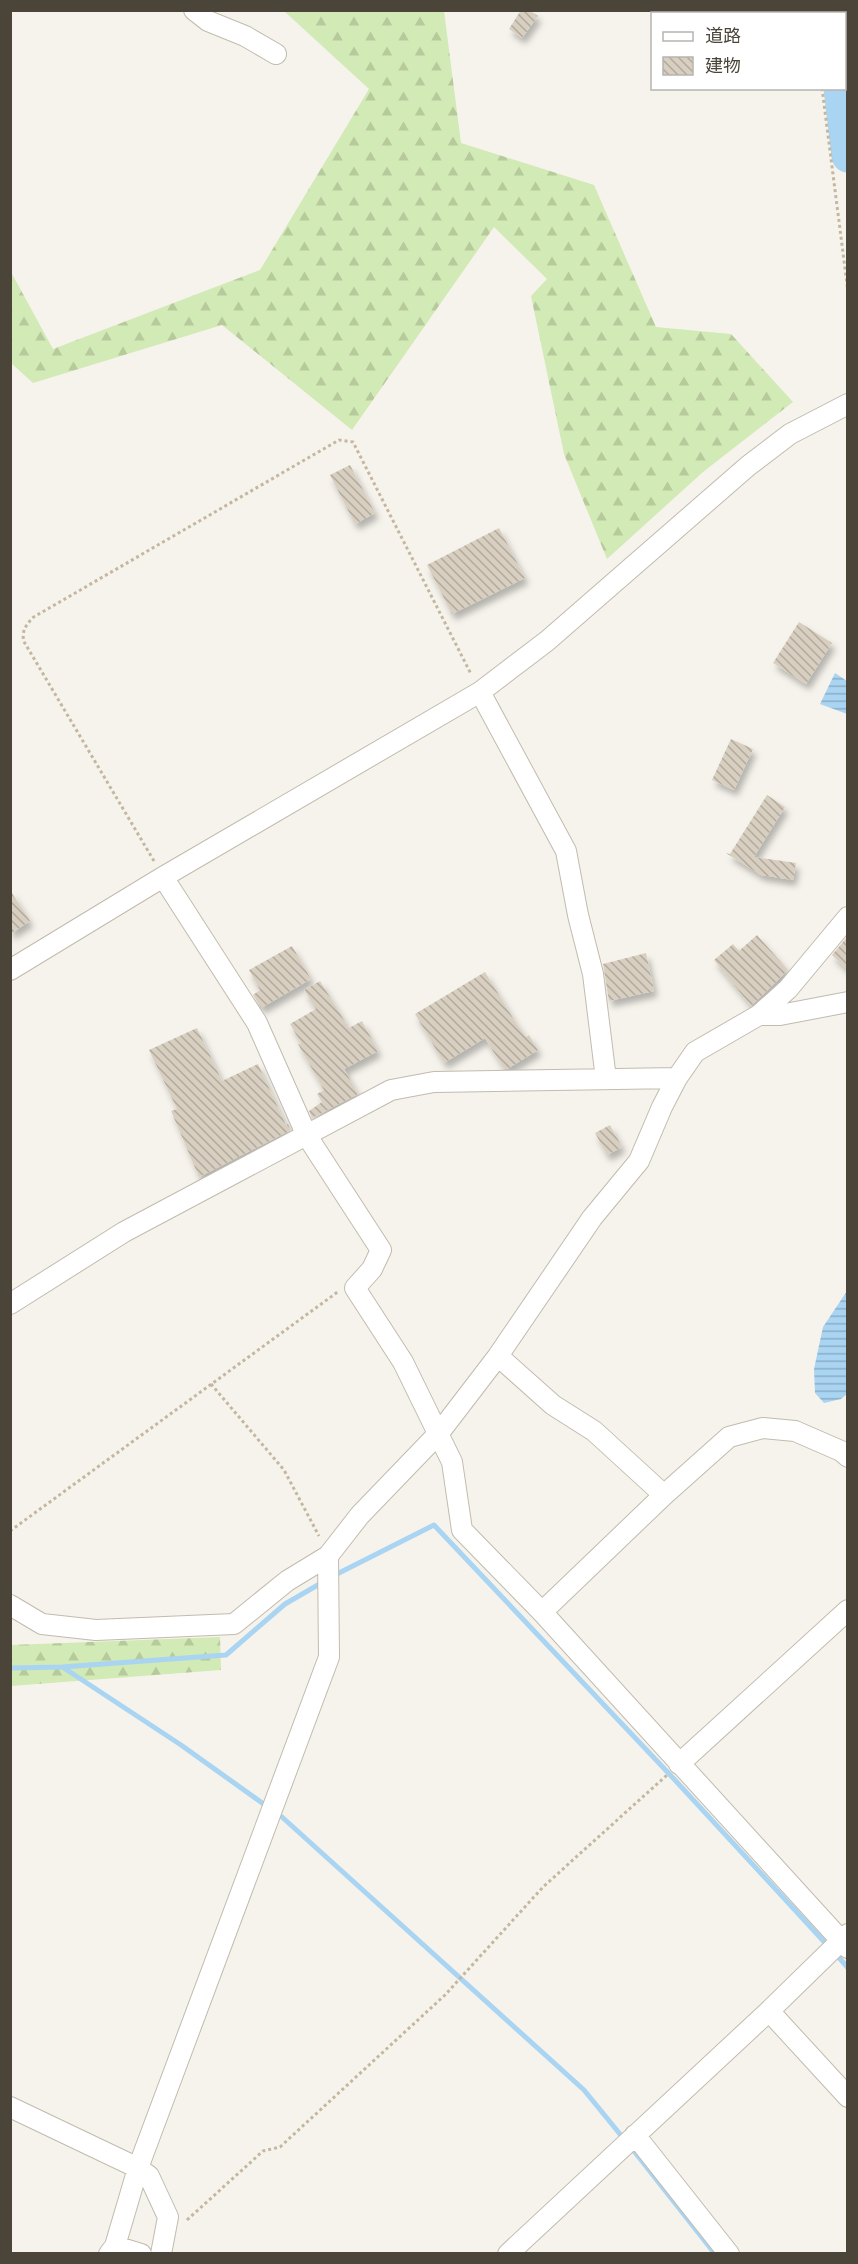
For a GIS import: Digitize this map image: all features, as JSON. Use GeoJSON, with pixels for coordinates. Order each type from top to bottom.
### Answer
{"type":"FeatureCollection","features":[{"type":"Feature","properties":{"kind":"street"},"geometry":{"type":"LineString","coordinates":[[194,10],[208,21],[246,36],[276,54]]}},
{"type":"Feature","properties":{"kind":"street"},"geometry":{"type":"LineString","coordinates":[[10,970],[163,877],[480,692],[547,641],[748,466],[790,434],[848,404]]}},
{"type":"Feature","properties":{"kind":"street"},"geometry":{"type":"LineString","coordinates":[[480,692],[566,851],[593,974],[606,1079]]}},
{"type":"Feature","properties":{"kind":"street"},"geometry":{"type":"LineString","coordinates":[[163,877],[257,1023],[307,1136],[381,1250],[372,1269],[355,1288],[403,1362],[452,1462],[462,1530],[542,1612],[679,1764],[845,1940],[508,2253]]}},
{"type":"Feature","properties":{"kind":"street"},"geometry":{"type":"LineString","coordinates":[[10,1605],[42,1624],[96,1630],[234,1624],[287,1581],[328,1556],[360,1515],[439,1433],[498,1356],[592,1218],[639,1161],[662,1107],[677,1078],[695,1052],[759,1015],[788,989],[848,916]]}},
{"type":"Feature","properties":{"kind":"street"},"geometry":{"type":"LineString","coordinates":[[759,1015],[780,1014],[848,1002]]}},
{"type":"Feature","properties":{"kind":"street"},"geometry":{"type":"LineString","coordinates":[[10,1304],[124,1232],[391,1090],[434,1082],[677,1078]]}},
{"type":"Feature","properties":{"kind":"street"},"geometry":{"type":"LineString","coordinates":[[498,1356],[553,1405],[594,1431],[664,1495]]}},
{"type":"Feature","properties":{"kind":"street"},"geometry":{"type":"LineString","coordinates":[[542,1612],[664,1495],[729,1437],[763,1428],[795,1431],[841,1451],[848,1457]]}},
{"type":"Feature","properties":{"kind":"street"},"geometry":{"type":"LineString","coordinates":[[141,2253],[112,2249],[138,2168],[329,1657],[328,1556]]}},
{"type":"Feature","properties":{"kind":"street"},"geometry":{"type":"LineString","coordinates":[[679,1764],[848,1610]]}},
{"type":"Feature","properties":{"kind":"street"},"geometry":{"type":"LineString","coordinates":[[769,2011],[848,2097]]}},
{"type":"Feature","properties":{"kind":"street"},"geometry":{"type":"LineString","coordinates":[[10,2107],[138,2168],[149,2176],[168,2217],[163,2246]]}},
{"type":"Feature","properties":{"kind":"street"},"geometry":{"type":"LineString","coordinates":[[635,2135],[729,2253]]}},
{"type":"Feature","properties":{"kind":"path"},"geometry":{"type":"LineString","coordinates":[[822,90],[848,292]]}},
{"type":"Feature","properties":{"kind":"path"},"geometry":{"type":"LineString","coordinates":[[163,877],[23,640],[24,629],[32,618],[339,440],[353,442],[480,692]]}},
{"type":"Feature","properties":{"kind":"path"},"geometry":{"type":"LineString","coordinates":[[10,1531],[343,1288],[355,1288]]}},
{"type":"Feature","properties":{"kind":"path"},"geometry":{"type":"LineString","coordinates":[[211,1384],[284,1470],[328,1556]]}},
{"type":"Feature","properties":{"kind":"path"},"geometry":{"type":"LineString","coordinates":[[163,2246],[263,2151],[280,2147],[445,1995],[543,1887],[679,1764]]}},
{"type":"Feature","properties":{"kind":"green space"},"geometry":{"type":"Polygon","coordinates":[[[284,11],[444,11],[461,143],[594,185],[656,327],[731,334],[793,402],[703,472],[607,559],[564,454],[531,296],[547,279],[494,227],[352,430],[222,325],[33,383],[11,363],[11,272],[53,349],[260,270],[369,89],[284,11]]]}},
{"type":"Feature","properties":{"kind":"green space"},"geometry":{"type":"Polygon","coordinates":[[[220,1637],[221,1670],[11,1686],[11,1645],[220,1637]]]}},
{"type":"Feature","properties":{"kind":"water"},"geometry":{"type":"Polygon","coordinates":[[[835,673],[847,681],[847,714],[820,704],[835,673]]]}},
{"type":"Feature","properties":{"kind":"water"},"geometry":{"type":"Polygon","coordinates":[[[847,1291],[847,1394],[841,1399],[824,1403],[815,1393],[814,1369],[823,1327],[847,1291]]]}},
{"type":"Feature","properties":{"kind":"building"},"geometry":{"type":"Polygon","coordinates":[[[521,10],[529,10],[538,16],[522,38],[509,29],[521,10]]]}},
{"type":"Feature","properties":{"kind":"building"},"geometry":{"type":"Polygon","coordinates":[[[350,465],[375,513],[355,524],[330,475],[350,465]]]}},
{"type":"Feature","properties":{"kind":"building"},"geometry":{"type":"Polygon","coordinates":[[[499,528],[525,578],[452,614],[427,565],[499,528]]]}},
{"type":"Feature","properties":{"kind":"building"},"geometry":{"type":"Polygon","coordinates":[[[799,622],[832,643],[806,684],[773,663],[799,622]]]}},
{"type":"Feature","properties":{"kind":"building"},"geometry":{"type":"Polygon","coordinates":[[[731,739],[753,749],[734,790],[712,780],[731,739]]]}},
{"type":"Feature","properties":{"kind":"building"},"geometry":{"type":"Polygon","coordinates":[[[767,795],[785,807],[754,857],[796,863],[793,880],[761,875],[726,853],[730,854],[767,795]]]}},
{"type":"Feature","properties":{"kind":"building"},"geometry":{"type":"Polygon","coordinates":[[[10,890],[30,921],[10,934],[10,890]]]}},
{"type":"Feature","properties":{"kind":"building"},"geometry":{"type":"Polygon","coordinates":[[[757,935],[788,970],[751,1006],[714,960],[733,944],[739,951],[757,935]]]}},
{"type":"Feature","properties":{"kind":"building"},"geometry":{"type":"Polygon","coordinates":[[[848,936],[848,970],[832,955],[848,936]]]}},
{"type":"Feature","properties":{"kind":"building"},"geometry":{"type":"Polygon","coordinates":[[[292,946],[311,979],[261,1008],[253,995],[260,990],[249,970],[292,946]]]}},
{"type":"Feature","properties":{"kind":"building"},"geometry":{"type":"Polygon","coordinates":[[[646,953],[654,991],[609,1001],[603,964],[646,953]]]}},
{"type":"Feature","properties":{"kind":"building"},"geometry":{"type":"Polygon","coordinates":[[[485,972],[516,1023],[526,1037],[529,1035],[538,1050],[504,1069],[485,1038],[444,1063],[415,1014],[485,972]]]}},
{"type":"Feature","properties":{"kind":"building"},"geometry":{"type":"Polygon","coordinates":[[[320,981],[349,1028],[362,1021],[378,1051],[344,1069],[358,1094],[312,1118],[309,1111],[322,1102],[317,1094],[324,1090],[298,1044],[301,1043],[290,1024],[316,1009],[304,990],[320,981]]]}},
{"type":"Feature","properties":{"kind":"building"},"geometry":{"type":"Polygon","coordinates":[[[197,1028],[222,1081],[258,1064],[286,1125],[288,1124],[291,1130],[199,1177],[171,1111],[177,1109],[149,1050],[197,1028]]]}},
{"type":"Feature","properties":{"kind":"building"},"geometry":{"type":"Polygon","coordinates":[[[610,1125],[622,1147],[607,1155],[595,1133],[610,1125]]]}},
{"type":"Feature","properties":{"kind":"waterway"},"geometry":{"type":"LineString","coordinates":[[840,90],[848,156]]}},
{"type":"Feature","properties":{"kind":"waterway"},"geometry":{"type":"LineString","coordinates":[[333,1576],[434,1525],[828,1946]]}},
{"type":"Feature","properties":{"kind":"waterway"},"geometry":{"type":"LineString","coordinates":[[10,1668],[62,1667],[226,1655],[285,1604],[323,1582]]}},
{"type":"Feature","properties":{"kind":"waterway"},"geometry":{"type":"LineString","coordinates":[[64,1668],[181,1745],[265,1805]]}},
{"type":"Feature","properties":{"kind":"waterway"},"geometry":{"type":"LineString","coordinates":[[282,1817],[584,2090],[624,2139]]}},
{"type":"Feature","properties":{"kind":"waterway"},"geometry":{"type":"LineString","coordinates":[[835,1953],[848,1968]]}},
{"type":"Feature","properties":{"kind":"waterway"},"geometry":{"type":"LineString","coordinates":[[630,2146],[715,2254]]}}]}
